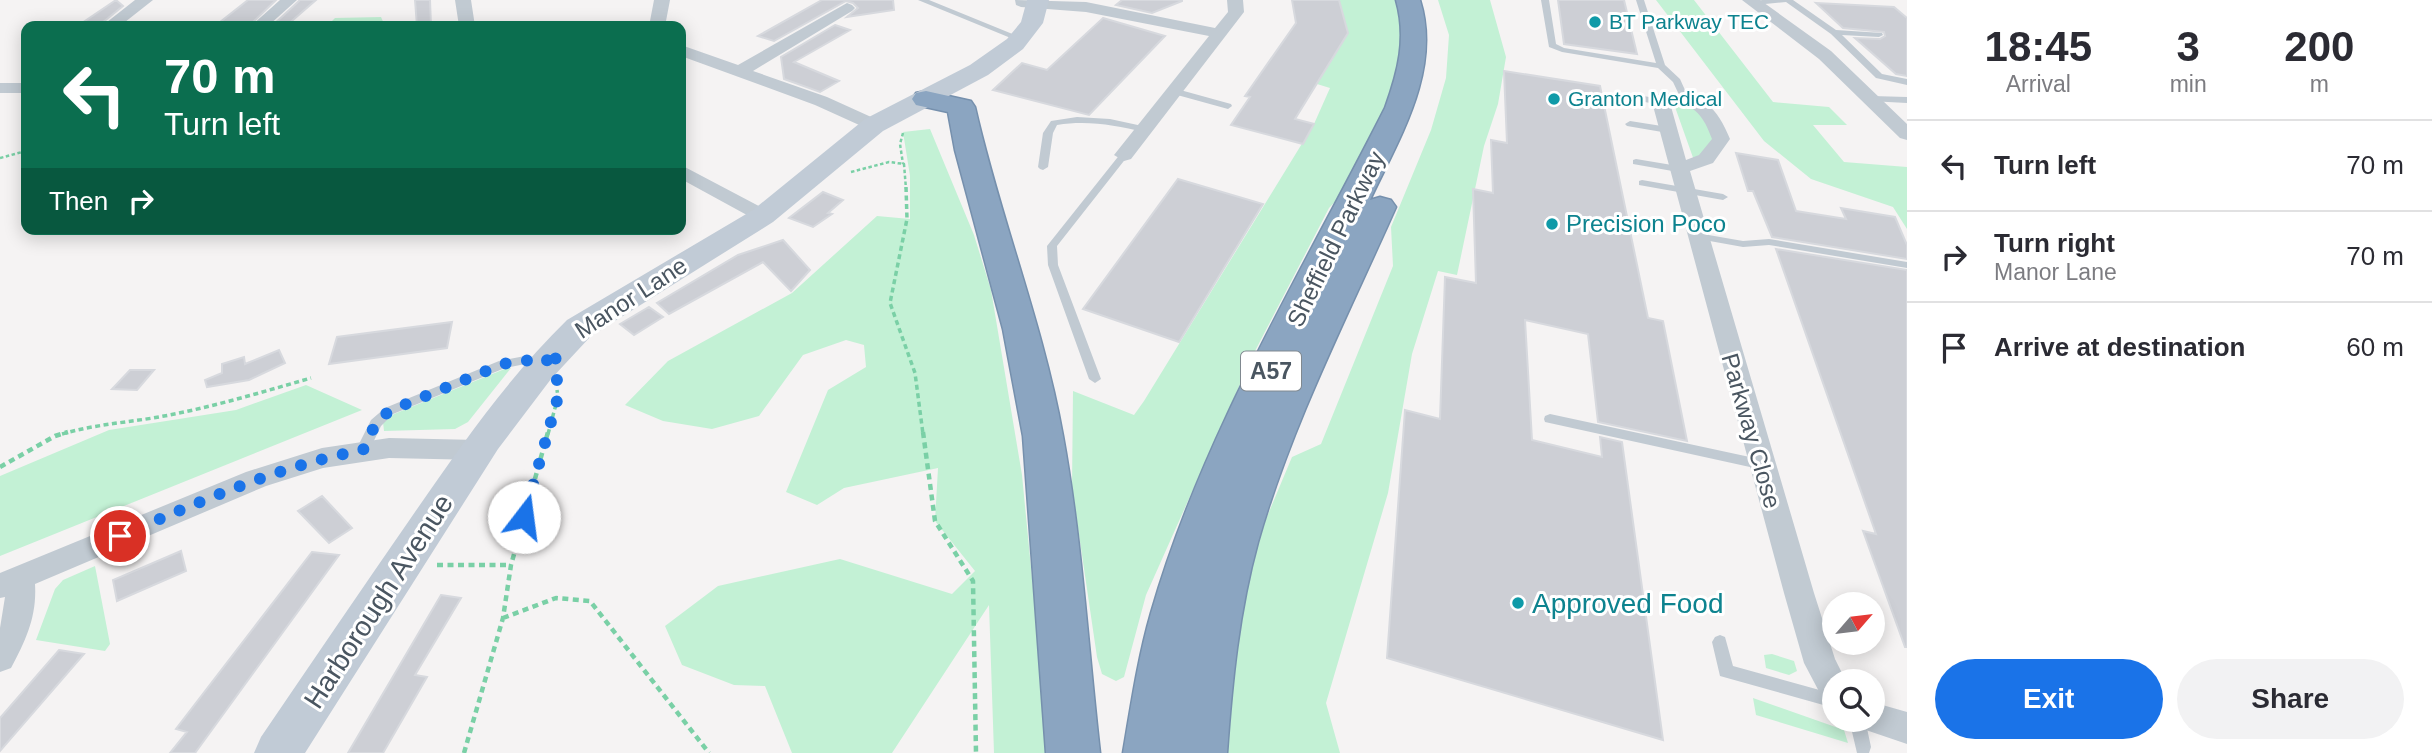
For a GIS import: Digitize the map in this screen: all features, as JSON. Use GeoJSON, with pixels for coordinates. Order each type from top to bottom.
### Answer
{"type":"FeatureCollection","features":[{"type":"Feature","properties":{"kind":"highway","name":"Sheffield Parkway"},"geometry":{"type":"LineString","coordinates":[[1150,753],[1159,682],[1180,594],[1205,519],[1233,450],[1402,98],[1415,53],[1415,30],[1408,0]]}},
{"type":"Feature","properties":{"kind":"highway","name":"Sheffield Parkway"},"geometry":{"type":"LineString","coordinates":[[1200,753],[1212,643],[1244,516],[1266,459],[1417,125],[1430,89],[1436,41],[1427,0]]}},
{"type":"Feature","properties":{"kind":"highway"},"geometry":{"type":"LineString","coordinates":[[937,96],[970,150],[1021,329],[1043,436],[1073,753]]}},
{"type":"Feature","properties":{"kind":"street"},"geometry":{"type":"LineString","coordinates":[[117,21],[145,0]]}},
{"type":"Feature","properties":{"kind":"street"},"geometry":{"type":"LineString","coordinates":[[265,21],[289,0]]}},
{"type":"Feature","properties":{"kind":"street"},"geometry":{"type":"LineString","coordinates":[[463,0],[466,21]]}},
{"type":"Feature","properties":{"kind":"street"},"geometry":{"type":"LineString","coordinates":[[661,12],[682,0]]}},
{"type":"Feature","properties":{"kind":"street"},"geometry":{"type":"LineString","coordinates":[[1124,155],[1236,12],[1235,0]]}},
{"type":"Feature","properties":{"kind":"street"},"geometry":{"type":"LineString","coordinates":[[1030,1],[1090,3],[1218,33]]}},
{"type":"Feature","properties":{"kind":"street","name":"Manor Lane"},"geometry":{"type":"LineString","coordinates":[[478,450],[520,389],[579,328],[763,216],[874,125],[937,96],[994,42],[1012,36],[1030,1]]}},
{"type":"Feature","properties":{"kind":"street"},"geometry":{"type":"LineString","coordinates":[[1753,1],[1872,99],[1907,134]]}},
{"type":"Feature","properties":{"kind":"street"},"geometry":{"type":"LineString","coordinates":[[739,72],[847,8]]}},
{"type":"Feature","properties":{"kind":"street"},"geometry":{"type":"LineString","coordinates":[[686,53],[821,101],[874,125]]}},
{"type":"Feature","properties":{"kind":"street"},"geometry":{"type":"LineString","coordinates":[[0,88],[21,88]]}},
{"type":"Feature","properties":{"kind":"street"},"geometry":{"type":"LineString","coordinates":[[1681,179],[1706,159],[1721,139],[1713,116],[1683,102]]}},
{"type":"Feature","properties":{"kind":"street","name":"Parkway Close"},"geometry":{"type":"LineString","coordinates":[[1683,102],[1668,130],[1759,464],[1823,669]]}},
{"type":"Feature","properties":{"kind":"street"},"geometry":{"type":"LineString","coordinates":[[686,174],[763,216]]}},
{"type":"Feature","properties":{"kind":"street"},"geometry":{"type":"LineString","coordinates":[[0,658],[18,625],[22,610],[10,582],[256,479],[322,458],[363,450],[478,450]]}},
{"type":"Feature","properties":{"kind":"street","name":"Harborough Avenue"},"geometry":{"type":"LineString","coordinates":[[278,753],[478,450]]}},
{"type":"Feature","properties":{"kind":"street"},"geometry":{"type":"LineString","coordinates":[[1885,730],[1907,728]]}},
{"type":"Feature","properties":{"kind":"lane"},"geometry":{"type":"LineString","coordinates":[[922,0],[1012,36]]}},
{"type":"Feature","properties":{"kind":"lane"},"geometry":{"type":"LineString","coordinates":[[1545,0],[1552,45],[1562,50],[1661,66]]}},
{"type":"Feature","properties":{"kind":"lane"},"geometry":{"type":"LineString","coordinates":[[1626,96],[1683,102],[1677,81],[1661,66],[1640,0]]}},
{"type":"Feature","properties":{"kind":"lane"},"geometry":{"type":"LineString","coordinates":[[1753,1],[1786,0],[1834,32],[1879,76],[1907,82]]}},
{"type":"Feature","properties":{"kind":"lane"},"geometry":{"type":"LineString","coordinates":[[1834,32],[1880,35]]}},
{"type":"Feature","properties":{"kind":"lane"},"geometry":{"type":"LineString","coordinates":[[1173,91],[1228,106]]}},
{"type":"Feature","properties":{"kind":"lane"},"geometry":{"type":"LineString","coordinates":[[1872,99],[1907,100]]}},
{"type":"Feature","properties":{"kind":"lane"},"geometry":{"type":"LineString","coordinates":[[1043,167],[1048,133],[1054,122],[1109,120],[1144,129]]}},
{"type":"Feature","properties":{"kind":"lane"},"geometry":{"type":"LineString","coordinates":[[1630,124],[1668,130]]}},
{"type":"Feature","properties":{"kind":"lane"},"geometry":{"type":"LineString","coordinates":[[1095,379],[1054,265],[1052,246],[1124,155]]}},
{"type":"Feature","properties":{"kind":"lane"},"geometry":{"type":"LineString","coordinates":[[1636,162],[1723,197]]}},
{"type":"Feature","properties":{"kind":"lane"},"geometry":{"type":"LineString","coordinates":[[1642,183],[1681,179]]}},
{"type":"Feature","properties":{"kind":"lane"},"geometry":{"type":"LineString","coordinates":[[1697,236],[1743,244],[1769,242],[1907,265]]}},
{"type":"Feature","properties":{"kind":"lane"},"geometry":{"type":"LineString","coordinates":[[363,450],[376,423],[389,411],[503,364],[550,357]]}},
{"type":"Feature","properties":{"kind":"lane"},"geometry":{"type":"LineString","coordinates":[[1550,419],[1759,464]]}},
{"type":"Feature","properties":{"kind":"lane"},"geometry":{"type":"LineString","coordinates":[[1720,642],[1726,671],[1822,698]]}},
{"type":"Feature","properties":{"kind":"path"},"geometry":{"type":"LineString","coordinates":[[937,96],[900,144],[908,182],[907,219],[890,303],[915,373],[935,521],[973,581],[976,753]]}},
{"type":"Feature","properties":{"kind":"path"},"geometry":{"type":"LineString","coordinates":[[0,158],[21,152]]}},
{"type":"Feature","properties":{"kind":"path"},"geometry":{"type":"LineString","coordinates":[[813,174],[822,178],[889,162],[904,164]]}},
{"type":"Feature","properties":{"kind":"path"},"geometry":{"type":"LineString","coordinates":[[464,753],[503,618],[511,565],[558,397],[550,357]]}},
{"type":"Feature","properties":{"kind":"path"},"geometry":{"type":"LineString","coordinates":[[0,467],[55,436],[98,424],[152,418],[221,404],[311,378]]}},
{"type":"Feature","properties":{"kind":"path"},"geometry":{"type":"LineString","coordinates":[[448,567],[511,565]]}},
{"type":"Feature","properties":{"kind":"path"},"geometry":{"type":"LineString","coordinates":[[503,618],[556,598],[590,601],[709,753]]}},
{"type":"Feature","properties":{"kind":"green space"},"geometry":{"type":"Polygon","coordinates":[[[1339,0],[1402,0],[1408,20],[1399,86],[1351,185],[1329,208],[1254,353],[1146,595],[1124,677],[1116,681],[1102,674],[1097,657],[1072,487],[1073,391],[1134,415],[1144,401],[1314,124],[1330,88],[1317,84],[1336,54],[1342,36],[1339,0]]]}},
{"type":"Feature","properties":{"kind":"green space"},"geometry":{"type":"Polygon","coordinates":[[[1438,0],[1490,0],[1506,57],[1498,104],[1484,146],[1457,275],[1438,271],[1412,354],[1388,493],[1326,703],[1340,753],[1226,753],[1235,657],[1261,531],[1292,457],[1321,444],[1393,266],[1391,227],[1431,130],[1446,78],[1449,35],[1438,0]]]}},
{"type":"Feature","properties":{"kind":"green space"},"geometry":{"type":"Polygon","coordinates":[[[1656,0],[1694,0],[1773,102],[1829,107],[1847,125],[1813,125],[1844,162],[1907,167],[1907,229],[1893,207],[1811,179],[1764,141],[1656,0]]]}},
{"type":"Feature","properties":{"kind":"green space"},"geometry":{"type":"Polygon","coordinates":[[[381,17],[383,21],[332,21],[335,18],[381,17]]]}},
{"type":"Feature","properties":{"kind":"green space"},"geometry":{"type":"Polygon","coordinates":[[[1693,103],[1719,140],[1696,166],[1675,107],[1693,103]]]}},
{"type":"Feature","properties":{"kind":"green space"},"geometry":{"type":"Polygon","coordinates":[[[930,129],[974,235],[991,290],[1022,475],[1049,753],[994,753],[989,605],[892,753],[792,753],[765,686],[734,685],[682,665],[665,626],[718,586],[840,559],[952,594],[975,571],[935,521],[938,468],[844,488],[817,505],[786,492],[828,390],[866,367],[864,345],[846,340],[803,355],[759,416],[712,429],[663,421],[625,405],[668,361],[792,293],[877,216],[910,219],[910,176],[903,132],[930,129]]]}},
{"type":"Feature","properties":{"kind":"green space"},"geometry":{"type":"Polygon","coordinates":[[[511,368],[468,422],[455,429],[384,431],[383,422],[394,414],[511,368]]]}},
{"type":"Feature","properties":{"kind":"green space"},"geometry":{"type":"Polygon","coordinates":[[[306,385],[362,410],[0,556],[0,476],[109,430],[236,410],[306,385]]]}},
{"type":"Feature","properties":{"kind":"green space"},"geometry":{"type":"Polygon","coordinates":[[[95,566],[110,644],[105,651],[36,640],[55,589],[63,580],[95,566]]]}},
{"type":"Feature","properties":{"kind":"green space"},"geometry":{"type":"Polygon","coordinates":[[[1772,654],[1794,661],[1797,671],[1789,675],[1766,668],[1764,655],[1772,654]]]}},
{"type":"Feature","properties":{"kind":"green space"},"geometry":{"type":"Polygon","coordinates":[[[1753,698],[1822,722],[1822,732],[1845,732],[1848,743],[1756,715],[1753,698]]]}},
{"type":"Feature","properties":{"kind":"building"},"geometry":{"type":"Polygon","coordinates":[[[116,0],[123,6],[104,21],[85,21],[116,0]]]}},
{"type":"Feature","properties":{"kind":"building"},"geometry":{"type":"Polygon","coordinates":[[[248,0],[276,0],[254,21],[221,21],[248,0]]]}},
{"type":"Feature","properties":{"kind":"building"},"geometry":{"type":"Polygon","coordinates":[[[300,0],[316,0],[292,21],[277,21],[300,0]]]}},
{"type":"Feature","properties":{"kind":"building"},"geometry":{"type":"Polygon","coordinates":[[[415,0],[430,0],[431,21],[417,21],[415,0]]]}},
{"type":"Feature","properties":{"kind":"building"},"geometry":{"type":"Polygon","coordinates":[[[822,0],[893,0],[894,10],[847,17],[858,8],[846,1],[774,41],[758,36],[822,0]]]}},
{"type":"Feature","properties":{"kind":"building"},"geometry":{"type":"Polygon","coordinates":[[[1122,0],[1182,1],[1152,13],[1116,5],[1122,0]]]}},
{"type":"Feature","properties":{"kind":"building"},"geometry":{"type":"Polygon","coordinates":[[[1292,0],[1339,0],[1348,33],[1295,119],[1314,124],[1303,144],[1231,125],[1250,97],[1245,96],[1296,23],[1292,0]]]}},
{"type":"Feature","properties":{"kind":"building","name":"BT Parkway TEC"},"geometry":{"type":"Polygon","coordinates":[[[1558,0],[1624,0],[1637,54],[1564,44],[1558,0]]]}},
{"type":"Feature","properties":{"kind":"building"},"geometry":{"type":"Polygon","coordinates":[[[1816,3],[1894,7],[1907,18],[1907,76],[1896,74],[1855,38],[1880,39],[1885,36],[1884,32],[1843,28],[1816,3]]]}},
{"type":"Feature","properties":{"kind":"building"},"geometry":{"type":"Polygon","coordinates":[[[1103,18],[1165,36],[1089,115],[993,90],[1022,63],[1047,70],[1103,18]]]}},
{"type":"Feature","properties":{"kind":"building"},"geometry":{"type":"Polygon","coordinates":[[[835,25],[850,30],[794,62],[839,81],[820,92],[784,79],[781,57],[835,25]]]}},
{"type":"Feature","properties":{"kind":"building"},"geometry":{"type":"Polygon","coordinates":[[[1504,71],[1600,86],[1648,318],[1663,321],[1687,441],[1598,422],[1588,334],[1525,320],[1532,440],[1602,457],[1600,437],[1622,442],[1663,740],[1387,658],[1405,410],[1440,419],[1445,277],[1476,283],[1473,189],[1493,193],[1491,140],[1507,143],[1504,71]]]}},
{"type":"Feature","properties":{"kind":"building"},"geometry":{"type":"Polygon","coordinates":[[[1736,153],[1778,160],[1796,211],[1846,219],[1841,208],[1895,217],[1907,245],[1907,259],[1772,237],[1753,191],[1748,191],[1736,153]]]}},
{"type":"Feature","properties":{"kind":"building"},"geometry":{"type":"Polygon","coordinates":[[[1178,179],[1263,204],[1179,342],[1083,309],[1178,179]]]}},
{"type":"Feature","properties":{"kind":"building"},"geometry":{"type":"Polygon","coordinates":[[[823,192],[843,200],[828,213],[832,214],[813,227],[789,218],[823,192]]]}},
{"type":"Feature","properties":{"kind":"building"},"geometry":{"type":"Polygon","coordinates":[[[783,240],[810,270],[791,291],[763,262],[669,314],[657,303],[738,255],[783,240]]]}},
{"type":"Feature","properties":{"kind":"building"},"geometry":{"type":"Polygon","coordinates":[[[1776,249],[1907,270],[1907,647],[1863,531],[1876,534],[1776,249]]]}},
{"type":"Feature","properties":{"kind":"building"},"geometry":{"type":"Polygon","coordinates":[[[649,307],[663,317],[634,335],[620,324],[649,307]]]}},
{"type":"Feature","properties":{"kind":"building"},"geometry":{"type":"Polygon","coordinates":[[[452,322],[447,348],[329,364],[337,337],[452,322]]]}},
{"type":"Feature","properties":{"kind":"building"},"geometry":{"type":"Polygon","coordinates":[[[279,350],[285,363],[249,380],[207,387],[205,380],[222,373],[222,364],[244,357],[245,364],[279,350]]]}},
{"type":"Feature","properties":{"kind":"building"},"geometry":{"type":"Polygon","coordinates":[[[130,370],[154,370],[137,390],[112,389],[130,370]]]}},
{"type":"Feature","properties":{"kind":"building"},"geometry":{"type":"Polygon","coordinates":[[[322,496],[352,528],[329,543],[298,511],[322,496]]]}},
{"type":"Feature","properties":{"kind":"building"},"geometry":{"type":"Polygon","coordinates":[[[181,551],[186,571],[117,601],[113,580],[181,551]]]}},
{"type":"Feature","properties":{"kind":"building"},"geometry":{"type":"Polygon","coordinates":[[[312,552],[339,555],[195,753],[170,753],[187,732],[176,729],[312,552]]]}},
{"type":"Feature","properties":{"kind":"building"},"geometry":{"type":"Polygon","coordinates":[[[441,595],[461,598],[415,675],[427,677],[383,753],[348,753],[441,595]]]}},
{"type":"Feature","properties":{"kind":"building"},"geometry":{"type":"Polygon","coordinates":[[[59,650],[84,654],[0,751],[0,718],[59,650]]]}},
{"type":"Feature","properties":{"kind":"place","name":"BT Parkway TEC"},"geometry":{"type":"Point","coordinates":[1595,22]}},
{"type":"Feature","properties":{"kind":"place","name":"Granton Medical"},"geometry":{"type":"Point","coordinates":[1554,99]}},
{"type":"Feature","properties":{"kind":"place","name":"Precision Poco"},"geometry":{"type":"Point","coordinates":[1552,224]}},
{"type":"Feature","properties":{"kind":"place","name":"Approved Food"},"geometry":{"type":"Point","coordinates":[1518,603]}},
{"type":"Feature","properties":{"kind":"route"},"geometry":{"type":"LineString","coordinates":[[120,536],[256,479],[322,458],[363,450],[370,431],[380,417],[389,411],[503,364],[524,360],[545,363],[555,350],[558,397],[524,517]]}}]}
